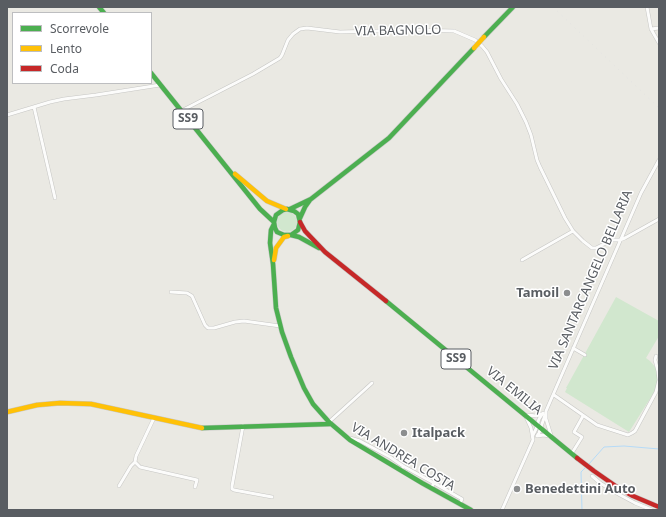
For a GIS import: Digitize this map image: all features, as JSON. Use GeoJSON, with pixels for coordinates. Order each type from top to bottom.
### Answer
{"type":"FeatureCollection","features":[{"type":"Feature","properties":{"kind":"street"},"geometry":{"type":"LineString","coordinates":[[274,223],[274,218],[279,212],[311,199],[389,138],[514,7]]}},
{"type":"Feature","properties":{"kind":"street"},"geometry":{"type":"LineString","coordinates":[[647,7],[651,29],[659,43]]}},
{"type":"Feature","properties":{"kind":"street","name":"VIA BAGNOLO"},"geometry":{"type":"LineString","coordinates":[[181,111],[253,74],[280,58],[288,40],[300,29],[307,28],[340,32],[413,30],[454,31],[475,40],[487,52],[526,122],[540,167],[573,231],[588,246],[594,249],[612,240],[620,240]]}},
{"type":"Feature","properties":{"kind":"street"},"geometry":{"type":"LineString","coordinates":[[651,29],[659,28]]}},
{"type":"Feature","properties":{"kind":"street","name":"VIA EMILIA"},"geometry":{"type":"LineString","coordinates":[[152,74],[260,209],[274,223],[277,232],[280,234],[299,237],[325,252]]}},
{"type":"Feature","properties":{"kind":"street"},"geometry":{"type":"LineString","coordinates":[[7,115],[64,98],[96,95],[160,84]]}},
{"type":"Feature","properties":{"kind":"street"},"geometry":{"type":"LineString","coordinates":[[34,107],[55,198]]}},
{"type":"Feature","properties":{"kind":"street","name":"VIA SANTARCANGELO BELLARIA"},"geometry":{"type":"LineString","coordinates":[[532,438],[537,436],[539,419],[545,412],[554,395],[640,193],[659,160]]}},
{"type":"Feature","properties":{"kind":"street","name":"VIA EMILIA"},"geometry":{"type":"LineString","coordinates":[[225,166],[267,201],[294,211],[298,214],[305,231],[325,252],[553,438],[603,477],[633,496],[659,507]]}},
{"type":"Feature","properties":{"kind":"street"},"geometry":{"type":"LineString","coordinates":[[290,235],[298,230],[305,207],[311,199]]}},
{"type":"Feature","properties":{"kind":"street"},"geometry":{"type":"LineString","coordinates":[[620,240],[659,219]]}},
{"type":"Feature","properties":{"kind":"street","name":"VIA ANDREA COSTA"},"geometry":{"type":"LineString","coordinates":[[274,223],[271,230],[270,243],[276,308],[280,326],[291,357],[304,388],[313,404],[329,423],[347,438],[402,468],[431,488],[467,509]]}},
{"type":"Feature","properties":{"kind":"street"},"geometry":{"type":"LineString","coordinates":[[522,260],[573,231]]}},
{"type":"Feature","properties":{"kind":"street","name":"VIA ANDREA COSTA"},"geometry":{"type":"LineString","coordinates":[[273,264],[276,248],[284,237],[290,235]]}},
{"type":"Feature","properties":{"kind":"street"},"geometry":{"type":"LineString","coordinates":[[171,292],[187,293],[192,296],[205,325],[208,328],[244,321],[280,326]]}},
{"type":"Feature","properties":{"kind":"street"},"geometry":{"type":"LineString","coordinates":[[573,348],[584,354]]}},
{"type":"Feature","properties":{"kind":"street"},"geometry":{"type":"LineString","coordinates":[[554,395],[597,425],[628,435],[632,434],[656,392],[659,380],[656,356]]}},
{"type":"Feature","properties":{"kind":"street"},"geometry":{"type":"LineString","coordinates":[[7,412],[37,405],[75,403],[91,404],[206,428],[329,423],[372,383]]}},
{"type":"Feature","properties":{"kind":"street"},"geometry":{"type":"LineString","coordinates":[[524,414],[536,416],[545,412],[547,424],[553,438]]}},
{"type":"Feature","properties":{"kind":"street"},"geometry":{"type":"LineString","coordinates":[[524,414],[531,428],[532,438]]}},
{"type":"Feature","properties":{"kind":"street"},"geometry":{"type":"LineString","coordinates":[[574,454],[582,437],[574,432],[583,416]]}},
{"type":"Feature","properties":{"kind":"street"},"geometry":{"type":"LineString","coordinates":[[119,486],[135,462],[136,456],[154,418]]}},
{"type":"Feature","properties":{"kind":"street"},"geometry":{"type":"LineString","coordinates":[[243,426],[232,489],[272,497]]}},
{"type":"Feature","properties":{"kind":"street","name":"VIA SANTARCANGELO BELLARIA"},"geometry":{"type":"LineString","coordinates":[[502,510],[532,438],[539,426]]}},
{"type":"Feature","properties":{"kind":"street"},"geometry":{"type":"LineString","coordinates":[[537,436],[544,435],[553,438]]}},
{"type":"Feature","properties":{"kind":"street"},"geometry":{"type":"LineString","coordinates":[[135,462],[140,467],[197,480],[196,487]]}},
{"type":"Feature","properties":{"kind":"street"},"geometry":{"type":"LineString","coordinates":[[402,468],[434,483],[462,499],[460,504]]}},
{"type":"Feature","properties":{"kind":"street"},"geometry":{"type":"LineString","coordinates":[[592,476],[600,483],[620,495],[652,510]]}},
{"type":"Feature","properties":{"kind":"street"},"geometry":{"type":"LineString","coordinates":[[431,488],[434,483]]}},
{"type":"Feature","properties":{"kind":"green space"},"geometry":{"type":"Polygon","coordinates":[[[287,212],[294,215],[297,222],[294,229],[287,232],[280,229],[277,222],[280,215],[287,212]]]}},
{"type":"Feature","properties":{"kind":"green space"},"geometry":{"type":"Polygon","coordinates":[[[616,297],[659,321],[659,336],[646,358],[657,369],[658,386],[629,432],[565,392],[616,297]]]}},
{"type":"Feature","properties":{"kind":"waterway"},"geometry":{"type":"LineString","coordinates":[[589,464],[604,447],[624,446],[659,449]]}},
{"type":"Feature","properties":{"kind":"waterway"},"geometry":{"type":"LineString","coordinates":[[582,510],[581,472],[586,467]]}},
{"type":"Feature","properties":{"kind":"railway"},"geometry":{"type":"LineString","coordinates":[[553,7],[659,108]]}},
{"type":"Feature","properties":{"kind":"traffic: fast"},"geometry":{"type":"LineString","coordinates":[[99,7],[103,12]]}},
{"type":"Feature","properties":{"kind":"traffic: fast"},"geometry":{"type":"LineString","coordinates":[[484,37],[513,7]]}},
{"type":"Feature","properties":{"kind":"traffic: fast"},"geometry":{"type":"LineString","coordinates":[[290,209],[311,199],[389,138],[474,48]]}},
{"type":"Feature","properties":{"kind":"traffic: fast"},"geometry":{"type":"LineString","coordinates":[[152,74],[260,209],[274,222]]}},
{"type":"Feature","properties":{"kind":"traffic: fast"},"geometry":{"type":"LineString","coordinates":[[300,218],[310,200]]}},
{"type":"Feature","properties":{"kind":"traffic: fast"},"geometry":{"type":"LineString","coordinates":[[287,209],[298,214],[300,222],[298,230],[291,235],[284,235],[277,232],[274,222],[276,215],[287,209]]}},
{"type":"Feature","properties":{"kind":"traffic: fast"},"geometry":{"type":"LineString","coordinates":[[274,224],[271,230],[270,243],[276,308],[282,332],[291,357],[304,388],[313,404],[329,422],[350,440],[471,510]]}},
{"type":"Feature","properties":{"kind":"traffic: fast"},"geometry":{"type":"LineString","coordinates":[[291,235],[299,237],[319,248]]}},
{"type":"Feature","properties":{"kind":"traffic: fast"},"geometry":{"type":"LineString","coordinates":[[386,301],[577,458]]}},
{"type":"Feature","properties":{"kind":"traffic: fast"},"geometry":{"type":"LineString","coordinates":[[202,428],[330,424]]}},
{"type":"Feature","properties":{"kind":"traffic: slow"},"geometry":{"type":"LineString","coordinates":[[474,48],[484,37]]}},
{"type":"Feature","properties":{"kind":"traffic: slow"},"geometry":{"type":"LineString","coordinates":[[235,174],[267,201],[286,209]]}},
{"type":"Feature","properties":{"kind":"traffic: slow"},"geometry":{"type":"LineString","coordinates":[[274,260],[276,248],[284,237],[288,236]]}},
{"type":"Feature","properties":{"kind":"traffic: slow"},"geometry":{"type":"LineString","coordinates":[[7,412],[37,405],[60,403],[91,404],[202,428]]}},
{"type":"Feature","properties":{"kind":"traffic: jam"},"geometry":{"type":"LineString","coordinates":[[300,222],[305,231],[325,252],[386,301]]}},
{"type":"Feature","properties":{"kind":"traffic: jam"},"geometry":{"type":"LineString","coordinates":[[577,458],[617,487],[633,496],[659,507]]}},
{"type":"Feature","properties":{"kind":"place","name":"Tamoil"},"geometry":{"type":"Point","coordinates":[567,293]}},
{"type":"Feature","properties":{"kind":"place","name":"Italpack"},"geometry":{"type":"Point","coordinates":[404,433]}},
{"type":"Feature","properties":{"kind":"place","name":"Benedettini Auto"},"geometry":{"type":"Point","coordinates":[517,489]}}]}
